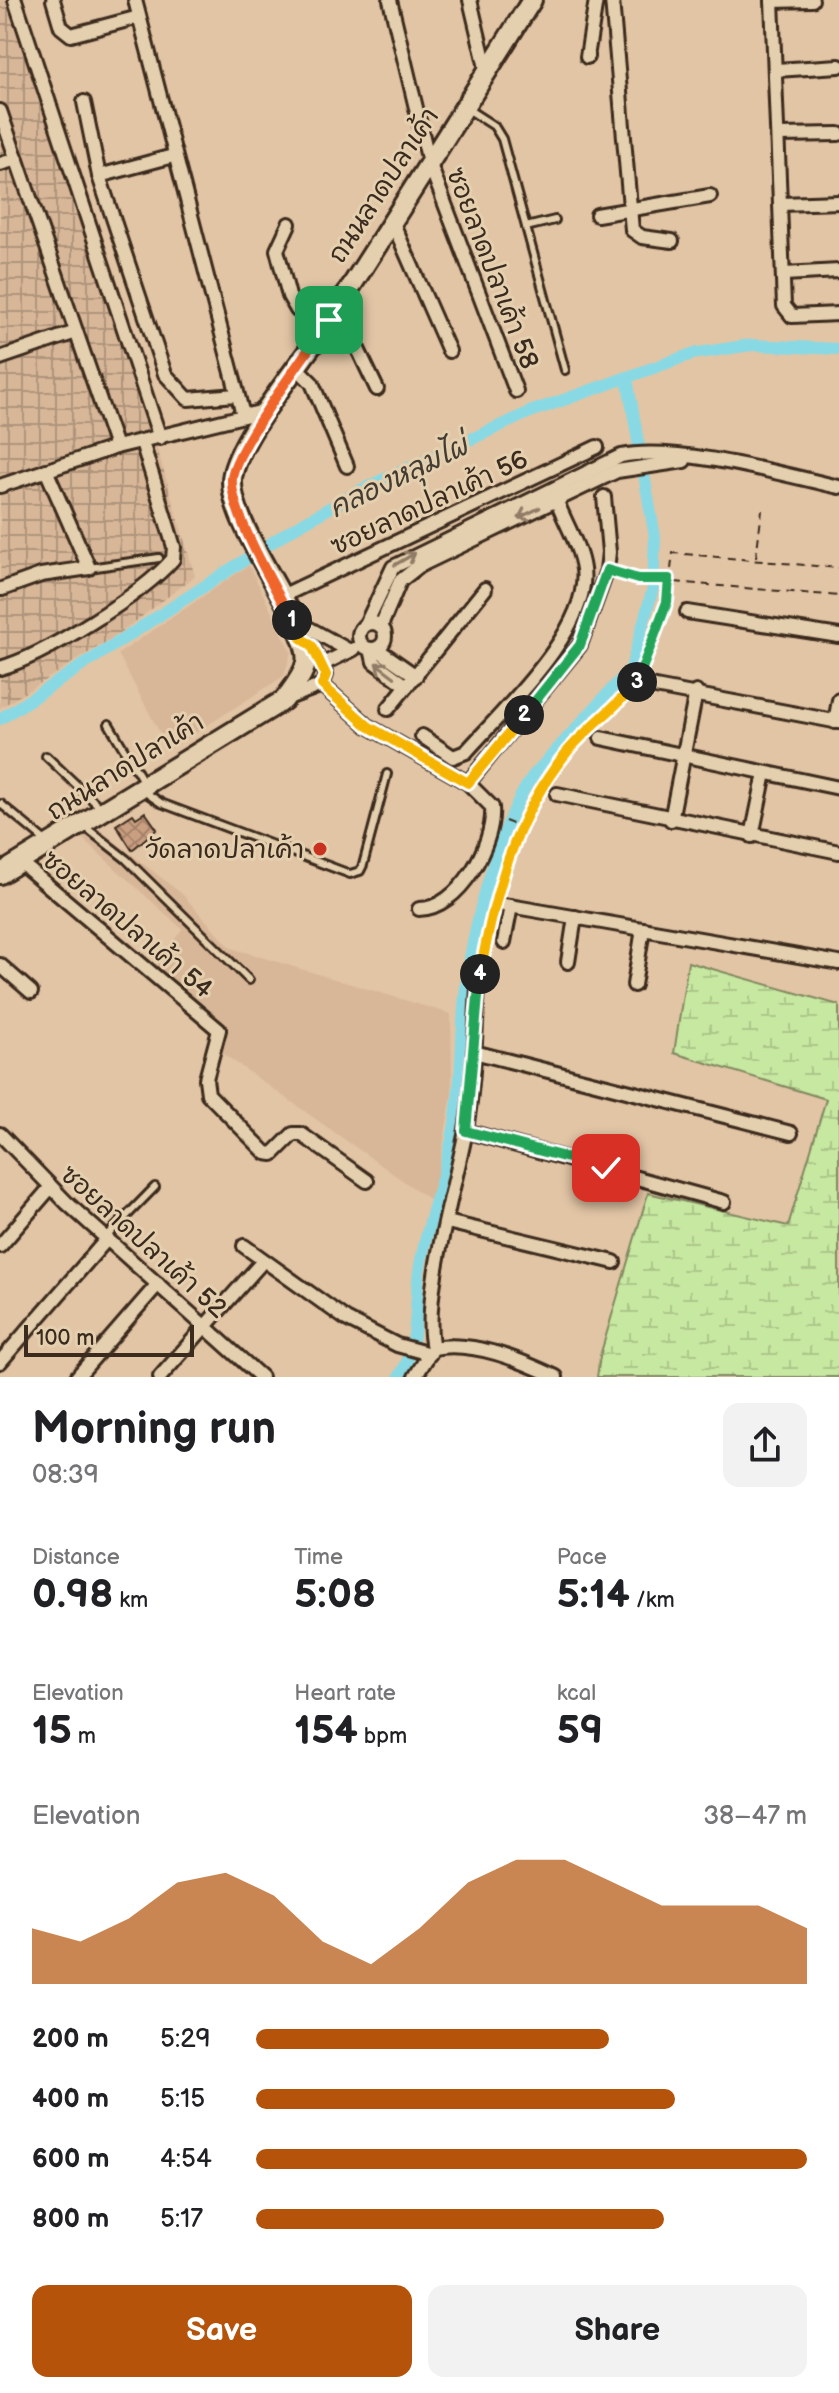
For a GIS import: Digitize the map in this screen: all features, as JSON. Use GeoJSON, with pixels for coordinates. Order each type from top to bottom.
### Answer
{"type":"FeatureCollection","features":[{"type":"Feature","properties":{"kind":"main road","name":"ถนนลาดปลาเค้า"},"geometry":{"type":"LineString","coordinates":[[0,874],[284,700],[306,666],[301,638],[261,562],[236,502],[232,477],[268,410],[532,0]]}},
{"type":"Feature","properties":{"kind":"street"},"geometry":{"type":"LineString","coordinates":[[15,0],[160,438]]}},
{"type":"Feature","properties":{"kind":"street"},"geometry":{"type":"LineString","coordinates":[[53,0],[61,27],[71,35],[139,17]]}},
{"type":"Feature","properties":{"kind":"street"},"geometry":{"type":"LineString","coordinates":[[135,0],[173,156],[243,415]]}},
{"type":"Feature","properties":{"kind":"street","name":"ซอยลาดปลาเค้า 58"},"geometry":{"type":"LineString","coordinates":[[390,0],[429,162],[516,391]]}},
{"type":"Feature","properties":{"kind":"street"},"geometry":{"type":"LineString","coordinates":[[470,0],[487,72]]}},
{"type":"Feature","properties":{"kind":"street"},"geometry":{"type":"LineString","coordinates":[[587,57],[596,0]]}},
{"type":"Feature","properties":{"kind":"street"},"geometry":{"type":"LineString","coordinates":[[612,0],[632,230],[637,236],[672,241]]}},
{"type":"Feature","properties":{"kind":"street"},"geometry":{"type":"LineString","coordinates":[[812,0],[772,1],[784,306],[789,315],[839,314]]}},
{"type":"Feature","properties":{"kind":"street"},"geometry":{"type":"LineString","coordinates":[[776,70],[839,66]]}},
{"type":"Feature","properties":{"kind":"street"},"geometry":{"type":"LineString","coordinates":[[84,102],[99,176],[165,374],[188,399],[236,395]]}},
{"type":"Feature","properties":{"kind":"street"},"geometry":{"type":"LineString","coordinates":[[0,111],[116,447]]}},
{"type":"Feature","properties":{"kind":"street"},"geometry":{"type":"LineString","coordinates":[[779,135],[839,134]]}},
{"type":"Feature","properties":{"kind":"street"},"geometry":{"type":"LineString","coordinates":[[99,176],[173,156]]}},
{"type":"Feature","properties":{"kind":"street"},"geometry":{"type":"LineString","coordinates":[[0,164],[17,159]]}},
{"type":"Feature","properties":{"kind":"street"},"geometry":{"type":"LineString","coordinates":[[597,215],[710,196]]}},
{"type":"Feature","properties":{"kind":"street"},"geometry":{"type":"LineString","coordinates":[[781,204],[839,202]]}},
{"type":"Feature","properties":{"kind":"street"},"geometry":{"type":"LineString","coordinates":[[392,221],[449,351]]}},
{"type":"Feature","properties":{"kind":"street"},"geometry":{"type":"LineString","coordinates":[[289,224],[277,250],[289,296],[297,310],[326,324],[356,345],[377,389]]}},
{"type":"Feature","properties":{"kind":"street"},"geometry":{"type":"LineString","coordinates":[[784,274],[839,271]]}},
{"type":"Feature","properties":{"kind":"street"},"geometry":{"type":"LineString","coordinates":[[0,358],[76,332]]}},
{"type":"Feature","properties":{"kind":"street"},"geometry":{"type":"LineString","coordinates":[[297,368],[312,383],[347,466]]}},
{"type":"Feature","properties":{"kind":"street"},"geometry":{"type":"LineString","coordinates":[[0,486],[116,447],[268,410]]}},
{"type":"Feature","properties":{"kind":"street"},"geometry":{"type":"LineString","coordinates":[[0,668],[19,663],[96,618],[173,559],[174,547],[142,442]]}},
{"type":"Feature","properties":{"kind":"street","name":"ซอยลาดปลาเค้า 56"},"geometry":{"type":"LineString","coordinates":[[280,597],[597,447]]}},
{"type":"Feature","properties":{"kind":"street"},"geometry":{"type":"LineString","coordinates":[[365,648],[359,634],[393,567],[623,462],[659,458],[699,460],[753,467],[839,487]]}},
{"type":"Feature","properties":{"kind":"street"},"geometry":{"type":"LineString","coordinates":[[321,665],[386,638],[381,626],[400,581],[419,566],[556,499],[623,462]]}},
{"type":"Feature","properties":{"kind":"street"},"geometry":{"type":"LineString","coordinates":[[2,589],[41,575],[89,568],[46,470]]}},
{"type":"Feature","properties":{"kind":"street"},"geometry":{"type":"LineString","coordinates":[[468,783],[573,657],[607,570],[609,552],[604,497]]}},
{"type":"Feature","properties":{"kind":"street"},"geometry":{"type":"LineString","coordinates":[[422,736],[453,757],[466,752],[565,639],[579,598],[583,568],[556,499]]}},
{"type":"Feature","properties":{"kind":"street"},"geometry":{"type":"LineString","coordinates":[[388,709],[485,589]]}},
{"type":"Feature","properties":{"kind":"street"},"geometry":{"type":"LineString","coordinates":[[687,612],[839,636]]}},
{"type":"Feature","properties":{"kind":"street"},"geometry":{"type":"LineString","coordinates":[[291,618],[365,648],[411,681]]}},
{"type":"Feature","properties":{"kind":"street"},"geometry":{"type":"LineString","coordinates":[[366,624],[381,626]]}},
{"type":"Feature","properties":{"kind":"street"},"geometry":{"type":"LineString","coordinates":[[284,700],[322,685],[326,675],[312,646],[301,638]]}},
{"type":"Feature","properties":{"kind":"street"},"geometry":{"type":"LineString","coordinates":[[322,685],[368,726],[468,783],[492,807],[477,862],[447,902],[433,909],[419,909]]}},
{"type":"Feature","properties":{"kind":"street"},"geometry":{"type":"LineString","coordinates":[[650,686],[696,692],[837,722],[839,700]]}},
{"type":"Feature","properties":{"kind":"street"},"geometry":{"type":"LineString","coordinates":[[671,820],[696,692]]}},
{"type":"Feature","properties":{"kind":"street"},"geometry":{"type":"LineString","coordinates":[[601,738],[839,788]]}},
{"type":"Feature","properties":{"kind":"street"},"geometry":{"type":"LineString","coordinates":[[752,836],[765,773]]}},
{"type":"Feature","properties":{"kind":"street"},"geometry":{"type":"LineString","coordinates":[[557,794],[671,820],[839,852]]}},
{"type":"Feature","properties":{"kind":"street","name":"ซอยลาดปลาเค้า 54"},"geometry":{"type":"LineString","coordinates":[[20,862],[219,1030],[206,1079],[208,1094],[266,1153],[273,1154],[293,1134],[301,1134],[367,1181]]}},
{"type":"Feature","properties":{"kind":"street"},"geometry":{"type":"LineString","coordinates":[[504,942],[502,905],[839,963]]}},
{"type":"Feature","properties":{"kind":"street"},"geometry":{"type":"LineString","coordinates":[[568,962],[575,917]]}},
{"type":"Feature","properties":{"kind":"street"},"geometry":{"type":"LineString","coordinates":[[634,985],[643,929]]}},
{"type":"Feature","properties":{"kind":"street"},"geometry":{"type":"LineString","coordinates":[[0,965],[31,992]]}},
{"type":"Feature","properties":{"kind":"street"},"geometry":{"type":"LineString","coordinates":[[415,1377],[429,1351],[429,1331],[447,1222],[466,1131],[478,987]]}},
{"type":"Feature","properties":{"kind":"street"},"geometry":{"type":"LineString","coordinates":[[474,1052],[791,1133]]}},
{"type":"Feature","properties":{"kind":"street"},"geometry":{"type":"LineString","coordinates":[[466,1131],[724,1202]]}},
{"type":"Feature","properties":{"kind":"street","name":"ซอยลาดปลาเค้า 52"},"geometry":{"type":"LineString","coordinates":[[0,1134],[50,1188],[256,1375]]}},
{"type":"Feature","properties":{"kind":"street"},"geometry":{"type":"LineString","coordinates":[[0,1246],[50,1188]]}},
{"type":"Feature","properties":{"kind":"street"},"geometry":{"type":"LineString","coordinates":[[447,1222],[614,1262]]}},
{"type":"Feature","properties":{"kind":"street"},"geometry":{"type":"LineString","coordinates":[[0,1362],[106,1239]]}},
{"type":"Feature","properties":{"kind":"street"},"geometry":{"type":"LineString","coordinates":[[244,1246],[346,1319],[397,1345],[429,1351],[453,1344],[507,1358],[556,1377]]}},
{"type":"Feature","properties":{"kind":"street"},"geometry":{"type":"LineString","coordinates":[[160,1377],[207,1328],[263,1261]]}},
{"type":"Feature","properties":{"kind":"street"},"geometry":{"type":"LineString","coordinates":[[77,1377],[158,1284]]}},
{"type":"Feature","properties":{"kind":"lane"},"geometry":{"type":"LineString","coordinates":[[464,107],[498,132],[565,370]]}},
{"type":"Feature","properties":{"kind":"lane"},"geometry":{"type":"LineString","coordinates":[[526,227],[555,220]]}},
{"type":"Feature","properties":{"kind":"lane"},"geometry":{"type":"LineString","coordinates":[[89,568],[159,558]]}},
{"type":"Feature","properties":{"kind":"lane"},"geometry":{"type":"LineString","coordinates":[[109,724],[142,786],[161,803],[350,874],[360,871],[363,865],[387,774]]}},
{"type":"Feature","properties":{"kind":"lane"},"geometry":{"type":"LineString","coordinates":[[46,756],[103,810]]}},
{"type":"Feature","properties":{"kind":"lane"},"geometry":{"type":"LineString","coordinates":[[1,804],[49,844]]}},
{"type":"Feature","properties":{"kind":"lane"},"geometry":{"type":"LineString","coordinates":[[81,824],[126,859],[249,980]]}},
{"type":"Feature","properties":{"kind":"lane"},"geometry":{"type":"LineString","coordinates":[[106,1239],[155,1187]]}},
{"type":"Feature","properties":{"kind":"path"},"geometry":{"type":"LineString","coordinates":[[755,559],[762,510]]}},
{"type":"Feature","properties":{"kind":"path"},"geometry":{"type":"LineString","coordinates":[[478,987],[502,905],[519,826],[569,750],[636,682],[667,602],[673,553],[839,568]]}},
{"type":"Feature","properties":{"kind":"path"},"geometry":{"type":"LineString","coordinates":[[607,570],[649,579],[839,596]]}},
{"type":"Feature","properties":{"kind":"path"},"geometry":{"type":"LineString","coordinates":[[493,817],[519,826]]}},
{"type":"Feature","properties":{"kind":"shaded area"},"geometry":{"type":"Polygon","coordinates":[[[0,0],[24,0],[195,576],[119,634],[0,708],[0,0]]]}},
{"type":"Feature","properties":{"kind":"shaded area"},"geometry":{"type":"Polygon","coordinates":[[[249,565],[291,652],[284,676],[169,750],[118,654],[249,565]]]}},
{"type":"Feature","properties":{"kind":"shaded area"},"geometry":{"type":"Polygon","coordinates":[[[99,829],[182,894],[231,948],[451,1014],[452,1094],[433,1202],[218,1050],[225,1028],[154,969],[182,929],[82,838],[99,829]]]}},
{"type":"Feature","properties":{"kind":"green space"},"geometry":{"type":"Polygon","coordinates":[[[688,962],[839,1005],[839,1377],[597,1377],[600,1356],[648,1193],[788,1226],[826,1099],[674,1053],[688,962]]]}},
{"type":"Feature","properties":{"kind":"building"},"geometry":{"type":"Polygon","coordinates":[[[145,812],[157,829],[132,850],[116,825],[133,814],[136,818],[145,812]]]}},
{"type":"Feature","properties":{"kind":"waterway","name":"คลองหลุมไผ่"},"geometry":{"type":"LineString","coordinates":[[0,719],[291,530],[361,490],[530,412],[692,354],[751,345],[839,349]]}},
{"type":"Feature","properties":{"kind":"waterway"},"geometry":{"type":"LineString","coordinates":[[399,1377],[406,1365],[413,1339],[419,1271],[455,1123],[468,971],[488,882],[508,823],[532,777],[631,668],[653,588],[655,537],[627,378]]}},
{"type":"Feature","properties":{"kind":"place","name":"วัดลาดปลาเค้า"},"geometry":{"type":"Point","coordinates":[320,849]}},
{"type":"Feature","properties":{"kind":"route"},"geometry":{"type":"LineString","coordinates":[[329,320],[250,439],[233,470],[232,485],[261,562],[301,638],[312,646],[326,675],[322,685],[368,726],[468,783],[573,657],[607,570],[638,579],[669,579],[667,602],[636,682],[620,702],[569,750],[541,787],[517,830],[489,930],[478,987],[466,1131],[606,1168]]}}]}
